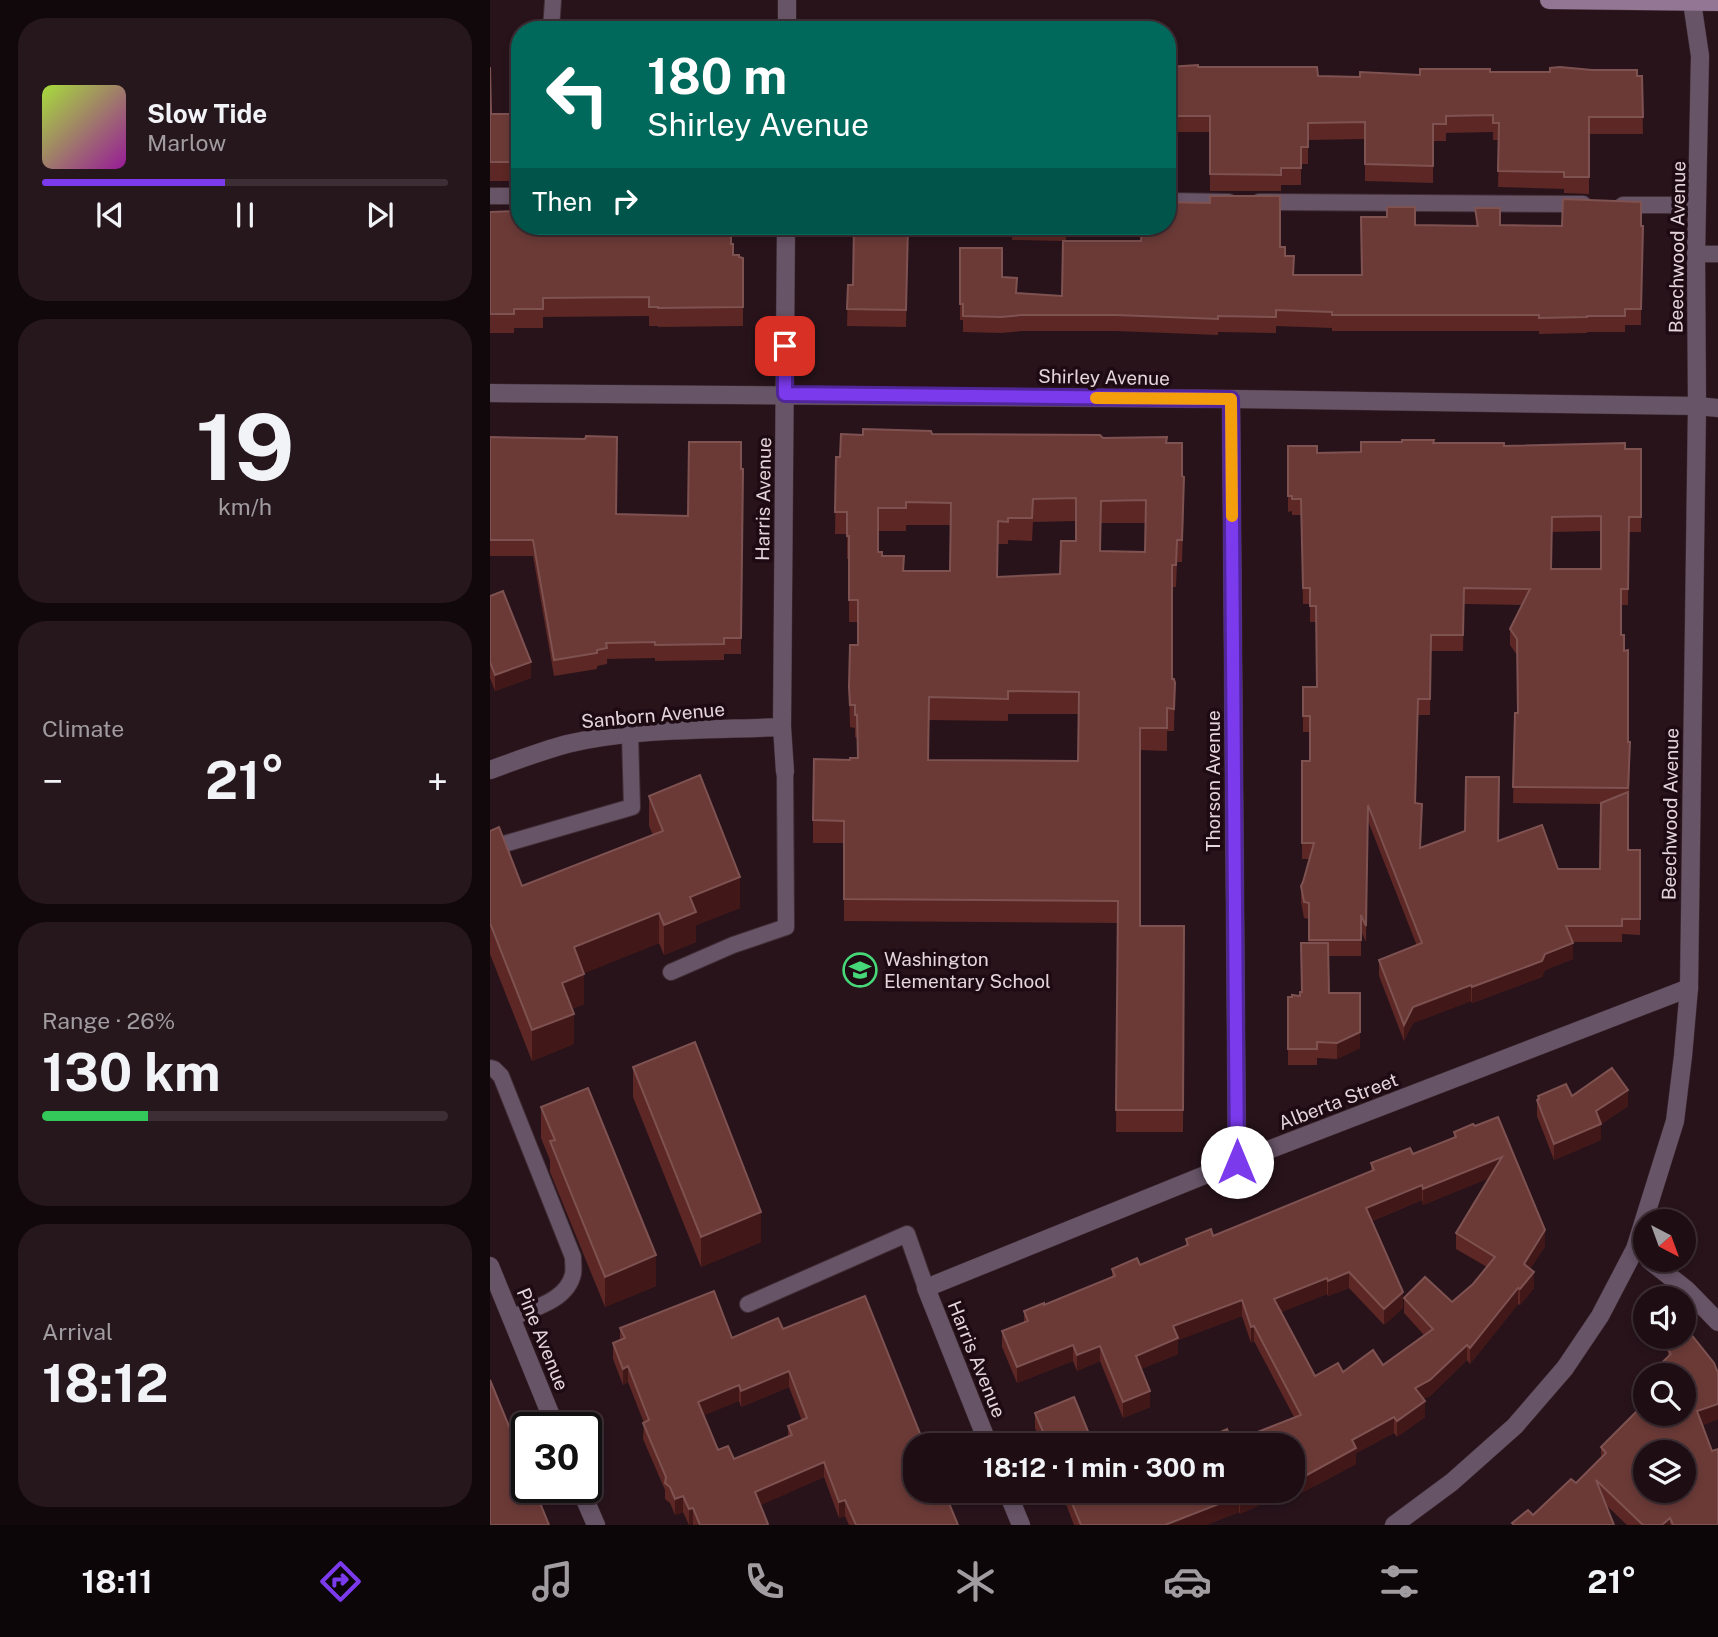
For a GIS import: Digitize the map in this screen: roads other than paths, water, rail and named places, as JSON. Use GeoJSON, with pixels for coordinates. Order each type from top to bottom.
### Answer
{"type":"FeatureCollection","features":[{"type":"Feature","properties":{"kind":"main road"},"geometry":{"type":"LineString","coordinates":[[1549,0],[1718,2]]}},
{"type":"Feature","properties":{"kind":"street"},"geometry":{"type":"LineString","coordinates":[[787,0],[787,21]]}},
{"type":"Feature","properties":{"kind":"street","name":"Beechwood Avenue"},"geometry":{"type":"LineString","coordinates":[[1654,1209],[1675,1121],[1689,988],[1700,56],[1692,1]]}},
{"type":"Feature","properties":{"kind":"street","name":"Harris Avenue"},"geometry":{"type":"LineString","coordinates":[[785,772],[782,727],[786,235]]}},
{"type":"Feature","properties":{"kind":"street","name":"Shirley Avenue"},"geometry":{"type":"LineString","coordinates":[[490,393],[1231,399],[1718,408]]}},
{"type":"Feature","properties":{"kind":"street","name":"Thorson Avenue"},"geometry":{"type":"LineString","coordinates":[[1231,399],[1237,1162]]}},
{"type":"Feature","properties":{"kind":"street","name":"Sanborn Avenue"},"geometry":{"type":"LineString","coordinates":[[490,770],[567,744],[607,737],[782,727]]}},
{"type":"Feature","properties":{"kind":"street","name":"Alberta Street"},"geometry":{"type":"LineString","coordinates":[[926,1288],[1237,1162],[1689,988]]}},
{"type":"Feature","properties":{"kind":"street","name":"Pine Avenue"},"geometry":{"type":"LineString","coordinates":[[490,1266],[549,1412]]}},
{"type":"Feature","properties":{"kind":"street","name":"Beechwood Avenue"},"geometry":{"type":"LineString","coordinates":[[1394,1525],[1452,1482],[1515,1426],[1565,1368],[1633,1269]]}},
{"type":"Feature","properties":{"kind":"street"},"geometry":{"type":"LineString","coordinates":[[1664,1272],[1687,1290],[1718,1322]]}},
{"type":"Feature","properties":{"kind":"street","name":"Harris Avenue"},"geometry":{"type":"LineString","coordinates":[[926,1288],[984,1433]]}},
{"type":"Feature","properties":{"kind":"street"},"geometry":{"type":"LineString","coordinates":[[586,1503],[596,1525]]}},
{"type":"Feature","properties":{"kind":"street"},"geometry":{"type":"LineString","coordinates":[[1012,1503],[1021,1525]]}},
{"type":"Feature","properties":{"kind":"lane"},"geometry":{"type":"LineString","coordinates":[[552,21],[553,0]]}},
{"type":"Feature","properties":{"kind":"lane"},"geometry":{"type":"LineString","coordinates":[[490,196],[511,196]]}},
{"type":"Feature","properties":{"kind":"lane"},"geometry":{"type":"LineString","coordinates":[[1176,201],[1697,205]]}},
{"type":"Feature","properties":{"kind":"lane"},"geometry":{"type":"LineString","coordinates":[[1696,254],[1718,254]]}},
{"type":"Feature","properties":{"kind":"lane"},"geometry":{"type":"LineString","coordinates":[[490,848],[632,807],[630,735]]}},
{"type":"Feature","properties":{"kind":"lane"},"geometry":{"type":"LineString","coordinates":[[671,972],[733,945],[786,927],[785,772]]}},
{"type":"Feature","properties":{"kind":"lane"},"geometry":{"type":"LineString","coordinates":[[490,1068],[501,1076],[573,1257],[574,1273],[567,1288],[559,1296],[511,1318]]}},
{"type":"Feature","properties":{"kind":"lane"},"geometry":{"type":"LineString","coordinates":[[748,1304],[908,1234],[926,1288]]}},
{"type":"Feature","properties":{"kind":"place","name":"Washington Elementary School"},"geometry":{"type":"Point","coordinates":[860,970]}}]}
